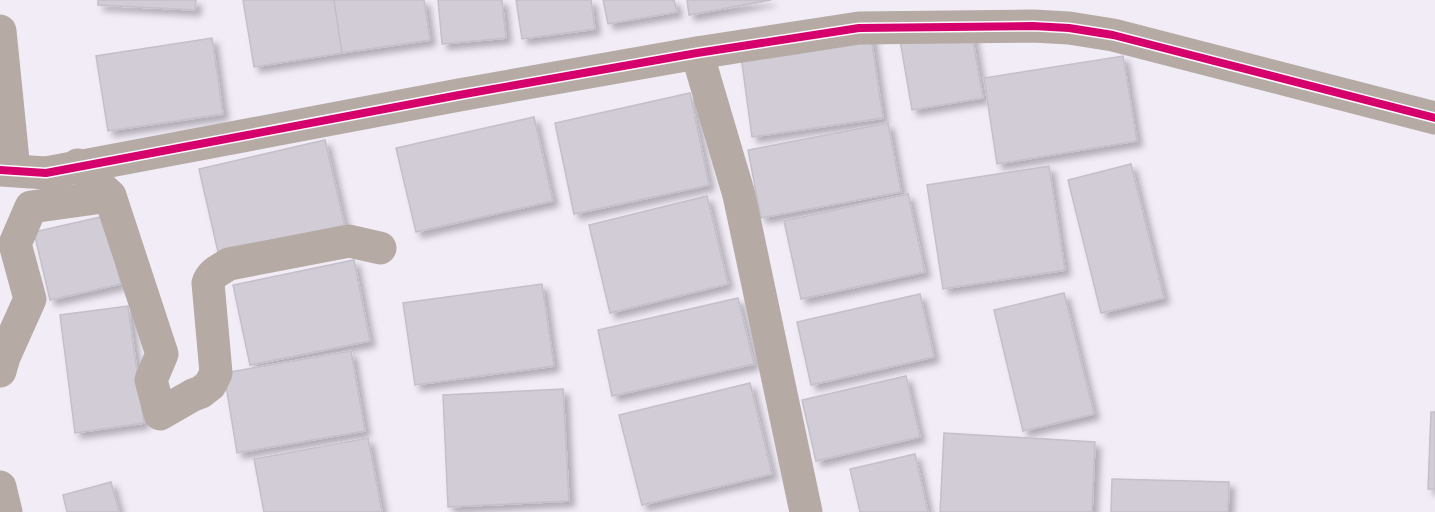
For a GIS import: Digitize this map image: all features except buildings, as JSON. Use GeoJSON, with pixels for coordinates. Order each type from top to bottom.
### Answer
{"type":"FeatureCollection","features":[{"type":"Feature","properties":{"kind":"street"},"geometry":{"type":"LineString","coordinates":[[0,31],[7,170],[46,173],[78,165],[697,53],[859,28],[1021,26],[1069,28],[1113,34],[1435,118]]}},
{"type":"Feature","properties":{"kind":"street"},"geometry":{"type":"LineString","coordinates":[[697,53],[739,195],[806,512]]}},
{"type":"Feature","properties":{"kind":"street"},"geometry":{"type":"LineString","coordinates":[[78,165],[110,196],[162,354],[151,380],[160,414],[201,392],[210,385],[216,373],[208,283],[215,273],[229,264],[349,241],[380,248]]}},
{"type":"Feature","properties":{"kind":"street"},"geometry":{"type":"LineString","coordinates":[[0,371],[30,299],[15,244],[31,207],[110,196]]}},
{"type":"Feature","properties":{"kind":"street"},"geometry":{"type":"LineString","coordinates":[[0,487],[6,512]]}},
{"type":"Feature","properties":{"kind":"cycle path"},"geometry":{"type":"LineString","coordinates":[[0,170],[46,173],[459,95],[697,53],[859,28],[1033,26],[1069,28],[1113,35],[1435,118]]}}]}
